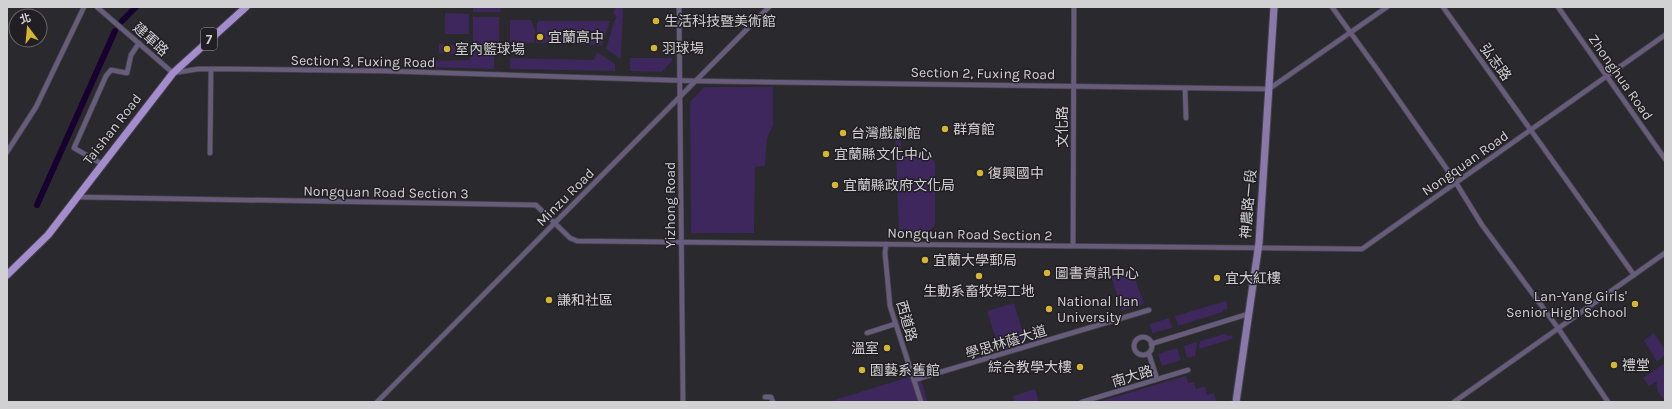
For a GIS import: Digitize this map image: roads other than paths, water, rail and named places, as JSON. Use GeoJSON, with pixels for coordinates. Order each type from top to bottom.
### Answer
{"type":"FeatureCollection","features":[{"type":"Feature","properties":{"kind":"main road","name":"Taishan Road"},"geometry":{"type":"LineString","coordinates":[[7,275],[48,236],[76,197],[173,73],[246,7]]}},
{"type":"Feature","properties":{"kind":"street"},"geometry":{"type":"LineString","coordinates":[[7,152],[36,107],[84,7]]}},
{"type":"Feature","properties":{"kind":"street","name":"建軍路"},"geometry":{"type":"LineString","coordinates":[[97,7],[173,73]]}},
{"type":"Feature","properties":{"kind":"street","name":"Yizhong Road"},"geometry":{"type":"LineString","coordinates":[[679,7],[683,402]]}},
{"type":"Feature","properties":{"kind":"street","name":"Minzu Road"},"geometry":{"type":"LineString","coordinates":[[376,402],[407,374],[555,222],[769,7]]}},
{"type":"Feature","properties":{"kind":"street","name":"文化路"},"geometry":{"type":"LineString","coordinates":[[1073,246],[1074,7]]}},
{"type":"Feature","properties":{"kind":"street","name":"神農路一段"},"geometry":{"type":"LineString","coordinates":[[1236,402],[1258,248],[1264,184],[1274,7]]}},
{"type":"Feature","properties":{"kind":"street"},"geometry":{"type":"LineString","coordinates":[[1332,7],[1456,183],[1488,233],[1558,328],[1608,402]]}},
{"type":"Feature","properties":{"kind":"street"},"geometry":{"type":"LineString","coordinates":[[1269,89],[1387,7]]}},
{"type":"Feature","properties":{"kind":"street","name":"弘志路"},"geometry":{"type":"LineString","coordinates":[[1443,7],[1634,275]]}},
{"type":"Feature","properties":{"kind":"street","name":"Zhonghua Road"},"geometry":{"type":"LineString","coordinates":[[1558,7],[1665,159]]}},
{"type":"Feature","properties":{"kind":"street","name":"Nongquan Road"},"geometry":{"type":"LineString","coordinates":[[1258,248],[1362,249],[1608,77],[1665,35]]}},
{"type":"Feature","properties":{"kind":"street"},"geometry":{"type":"LineString","coordinates":[[102,164],[74,148],[111,70],[128,73],[131,55],[139,43]]}},
{"type":"Feature","properties":{"kind":"street"},"geometry":{"type":"LineString","coordinates":[[210,153],[211,69]]}},
{"type":"Feature","properties":{"kind":"street","name":"Section 3, Fuxing Road"},"geometry":{"type":"LineString","coordinates":[[173,73],[211,69],[386,71],[697,81]]}},
{"type":"Feature","properties":{"kind":"street","name":"Section 2, Fuxing Road"},"geometry":{"type":"LineString","coordinates":[[697,81],[1073,85],[1269,89]]}},
{"type":"Feature","properties":{"kind":"street"},"geometry":{"type":"LineString","coordinates":[[1185,88],[1186,118]]}},
{"type":"Feature","properties":{"kind":"street","name":"Nongquan Road Section 3"},"geometry":{"type":"LineString","coordinates":[[76,197],[536,205],[570,238],[577,241],[682,242]]}},
{"type":"Feature","properties":{"kind":"street","name":"Nongquan Road Section 2"},"geometry":{"type":"LineString","coordinates":[[682,242],[1258,248]]}},
{"type":"Feature","properties":{"kind":"street","name":"西道路"},"geometry":{"type":"LineString","coordinates":[[886,244],[885,253],[890,306],[921,402]]}},
{"type":"Feature","properties":{"kind":"street"},"geometry":{"type":"LineString","coordinates":[[1454,402],[1665,253]]}},
{"type":"Feature","properties":{"kind":"street","name":"學思林蔭大道"},"geometry":{"type":"LineString","coordinates":[[914,380],[1149,310]]}},
{"type":"Feature","properties":{"kind":"street"},"geometry":{"type":"LineString","coordinates":[[1151,344],[1248,314]]}},
{"type":"Feature","properties":{"kind":"street"},"geometry":{"type":"LineString","coordinates":[[867,333],[895,324]]}},
{"type":"Feature","properties":{"kind":"street"},"geometry":{"type":"LineString","coordinates":[[1149,354],[1138,354],[1134,344],[1137,339],[1144,337],[1147,338],[1151,344],[1149,354],[1157,380]]}},
{"type":"Feature","properties":{"kind":"street","name":"南大路"},"geometry":{"type":"LineString","coordinates":[[1082,402],[1188,370]]}},
{"type":"Feature","properties":{"kind":"street"},"geometry":{"type":"LineString","coordinates":[[764,397],[771,396],[773,402]]}},
{"type":"Feature","properties":{"kind":"waterway"},"geometry":{"type":"LineString","coordinates":[[122,21],[136,7]]}},
{"type":"Feature","properties":{"kind":"waterway"},"geometry":{"type":"LineString","coordinates":[[37,205],[115,31]]}},
{"type":"Feature","properties":{"kind":"place","name":"生活科技暨美術館"},"geometry":{"type":"Point","coordinates":[656,21]}},
{"type":"Feature","properties":{"kind":"place","name":"宜蘭高中"},"geometry":{"type":"Point","coordinates":[540,37]}},
{"type":"Feature","properties":{"kind":"place","name":"羽球場"},"geometry":{"type":"Point","coordinates":[654,48]}},
{"type":"Feature","properties":{"kind":"place","name":"室內籃球場"},"geometry":{"type":"Point","coordinates":[447,49]}},
{"type":"Feature","properties":{"kind":"place","name":"群育館"},"geometry":{"type":"Point","coordinates":[945,129]}},
{"type":"Feature","properties":{"kind":"place","name":"台灣戲劇館"},"geometry":{"type":"Point","coordinates":[843,133]}},
{"type":"Feature","properties":{"kind":"place","name":"宜蘭縣文化中心"},"geometry":{"type":"Point","coordinates":[826,154]}},
{"type":"Feature","properties":{"kind":"place","name":"復興國中"},"geometry":{"type":"Point","coordinates":[980,173]}},
{"type":"Feature","properties":{"kind":"place","name":"宜蘭縣政府文化局"},"geometry":{"type":"Point","coordinates":[835,185]}},
{"type":"Feature","properties":{"kind":"place","name":"宜蘭大學郵局"},"geometry":{"type":"Point","coordinates":[925,260]}},
{"type":"Feature","properties":{"kind":"place","name":"圖書資訊中心"},"geometry":{"type":"Point","coordinates":[1047,273]}},
{"type":"Feature","properties":{"kind":"place","name":"生動系畜牧場工地"},"geometry":{"type":"Point","coordinates":[979,276]}},
{"type":"Feature","properties":{"kind":"place","name":"宜大紅樓"},"geometry":{"type":"Point","coordinates":[1217,278]}},
{"type":"Feature","properties":{"kind":"place","name":"謙和社區"},"geometry":{"type":"Point","coordinates":[549,300]}},
{"type":"Feature","properties":{"kind":"place","name":"Lan-Yang Girls' Senior High School"},"geometry":{"type":"Point","coordinates":[1635,304]}},
{"type":"Feature","properties":{"kind":"place","name":"National Ilan University"},"geometry":{"type":"Point","coordinates":[1049,309]}},
{"type":"Feature","properties":{"kind":"place","name":"溫室"},"geometry":{"type":"Point","coordinates":[887,348]}},
{"type":"Feature","properties":{"kind":"place","name":"禮堂"},"geometry":{"type":"Point","coordinates":[1614,365]}},
{"type":"Feature","properties":{"kind":"place","name":"綜合教學大樓"},"geometry":{"type":"Point","coordinates":[1080,367]}},
{"type":"Feature","properties":{"kind":"place","name":"園藝系舊館"},"geometry":{"type":"Point","coordinates":[862,370]}}]}
